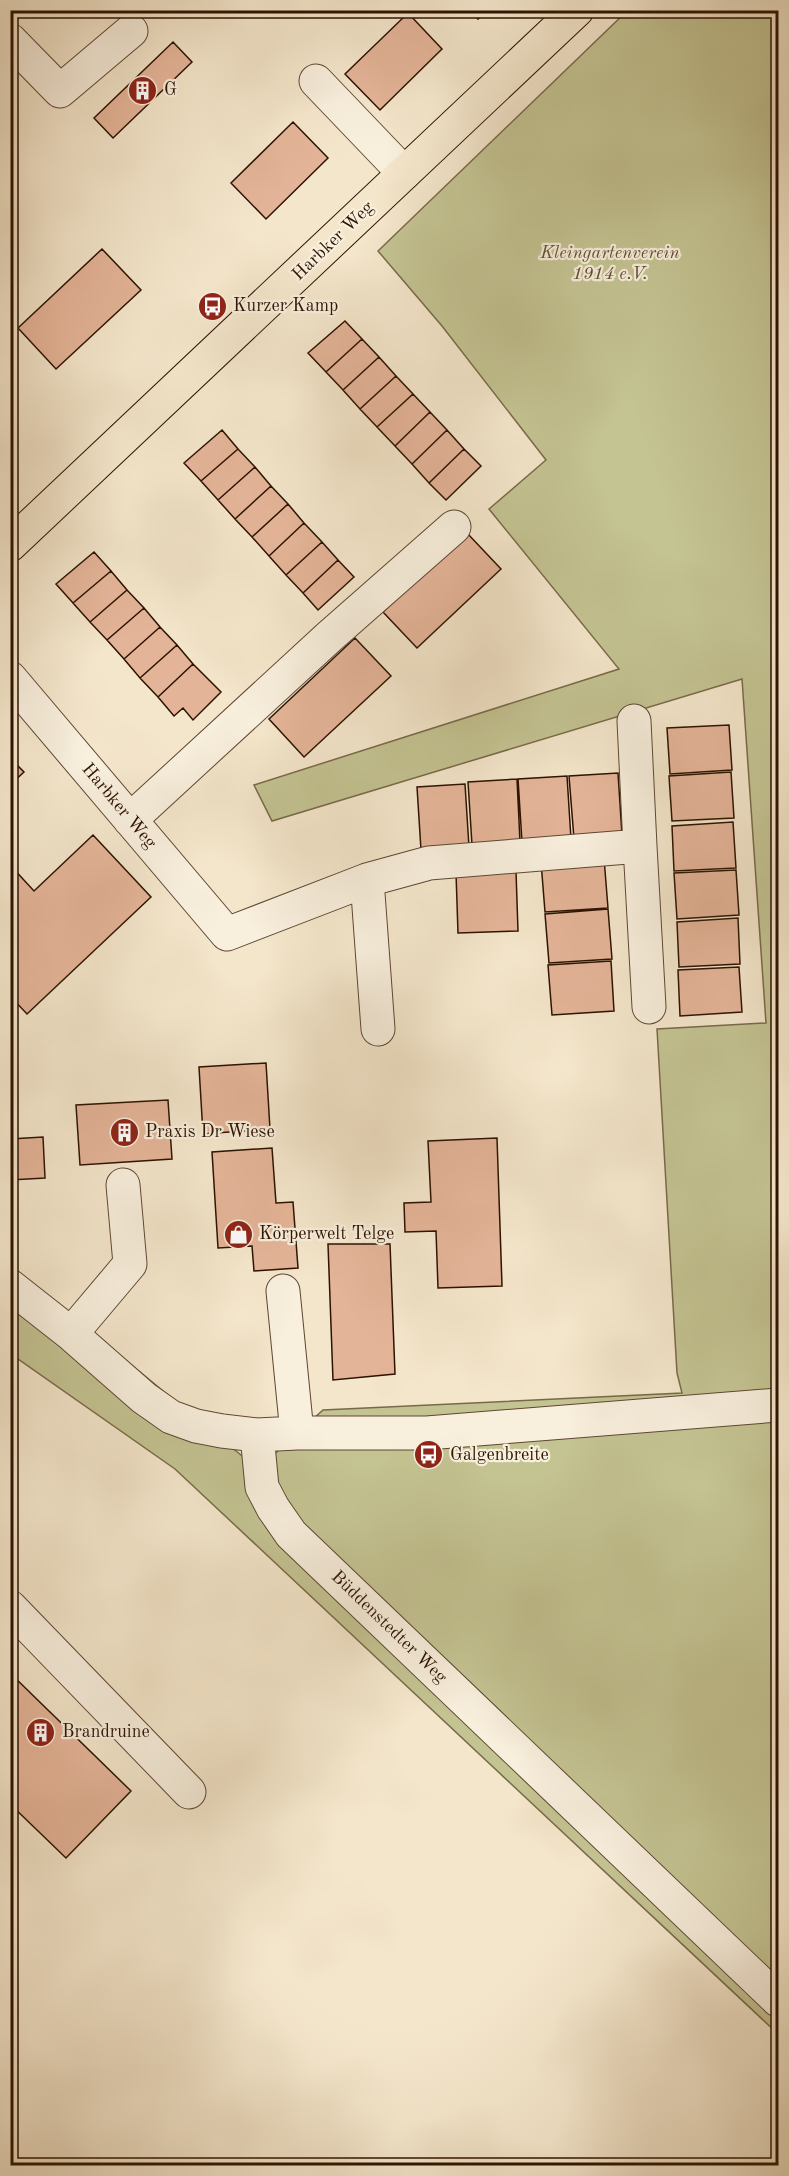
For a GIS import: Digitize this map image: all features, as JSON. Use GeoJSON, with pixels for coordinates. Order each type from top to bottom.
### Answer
{"type":"FeatureCollection","features":[{"type":"Feature","properties":{"kind":"main road","name":"Harbker Weg"},"geometry":{"type":"LineString","coordinates":[[10,545],[577,10]]}},
{"type":"Feature","properties":{"kind":"street"},"geometry":{"type":"LineString","coordinates":[[10,40],[60,91],[131,31]]}},
{"type":"Feature","properties":{"kind":"street"},"geometry":{"type":"LineString","coordinates":[[316,81],[404,173]]}},
{"type":"Feature","properties":{"kind":"street"},"geometry":{"type":"LineString","coordinates":[[130,820],[329,637],[454,527]]}},
{"type":"Feature","properties":{"kind":"street","name":"Harbker Weg"},"geometry":{"type":"LineString","coordinates":[[10,678],[227,934],[367,880]]}},
{"type":"Feature","properties":{"kind":"street"},"geometry":{"type":"LineString","coordinates":[[634,721],[649,1007]]}},
{"type":"Feature","properties":{"kind":"street"},"geometry":{"type":"LineString","coordinates":[[378,1029],[367,880],[429,863],[640,846]]}},
{"type":"Feature","properties":{"kind":"street"},"geometry":{"type":"LineString","coordinates":[[71,1334],[130,1264],[123,1185]]}},
{"type":"Feature","properties":{"kind":"street"},"geometry":{"type":"LineString","coordinates":[[10,1286],[71,1334],[144,1398],[171,1417],[196,1426],[222,1431],[257,1435],[427,1433],[778,1405]]}},
{"type":"Feature","properties":{"kind":"street"},"geometry":{"type":"LineString","coordinates":[[283,1291],[297,1433]]}},
{"type":"Feature","properties":{"kind":"street","name":"Büddenstedter Weg"},"geometry":{"type":"LineString","coordinates":[[257,1435],[262,1487],[291,1534],[778,2000]]}},
{"type":"Feature","properties":{"kind":"street"},"geometry":{"type":"LineString","coordinates":[[10,1607],[189,1792]]}},
{"type":"Feature","properties":{"kind":"green space","name":"Kleingartenverein 1914 e.V."},"geometry":{"type":"Polygon","coordinates":[[[627,11],[778,11],[778,2034],[175,1469],[11,1354],[10,1265],[258,1469],[323,1410],[682,1393],[677,1373],[657,1029],[766,1023],[742,679],[272,821],[254,785],[619,669],[489,509],[546,460],[442,326],[378,251],[627,11]]]}},
{"type":"Feature","properties":{"kind":"building"},"geometry":{"type":"Polygon","coordinates":[[[470,10],[486,10],[478,19],[470,10]]]}},
{"type":"Feature","properties":{"kind":"building"},"geometry":{"type":"Polygon","coordinates":[[[408,13],[442,49],[380,110],[345,74],[408,13]]]}},
{"type":"Feature","properties":{"kind":"building","name":"G"},"geometry":{"type":"Polygon","coordinates":[[[173,42],[192,62],[113,138],[94,118],[173,42]]]}},
{"type":"Feature","properties":{"kind":"building"},"geometry":{"type":"Polygon","coordinates":[[[293,122],[328,158],[266,219],[231,183],[293,122]]]}},
{"type":"Feature","properties":{"kind":"building"},"geometry":{"type":"Polygon","coordinates":[[[102,249],[141,290],[56,369],[18,328],[102,249]]]}},
{"type":"Feature","properties":{"kind":"building"},"geometry":{"type":"Polygon","coordinates":[[[345,321],[362,339],[326,372],[308,353],[345,321]]]}},
{"type":"Feature","properties":{"kind":"building"},"geometry":{"type":"Polygon","coordinates":[[[362,339],[379,357],[343,390],[326,372],[362,339]]]}},
{"type":"Feature","properties":{"kind":"building"},"geometry":{"type":"Polygon","coordinates":[[[379,357],[396,376],[360,409],[343,390],[379,357]]]}},
{"type":"Feature","properties":{"kind":"building"},"geometry":{"type":"Polygon","coordinates":[[[396,376],[413,394],[377,427],[360,409],[396,376]]]}},
{"type":"Feature","properties":{"kind":"building"},"geometry":{"type":"Polygon","coordinates":[[[413,394],[430,412],[395,446],[377,427],[413,394]]]}},
{"type":"Feature","properties":{"kind":"building"},"geometry":{"type":"Polygon","coordinates":[[[430,412],[447,430],[412,464],[395,446],[430,412]]]}},
{"type":"Feature","properties":{"kind":"building"},"geometry":{"type":"Polygon","coordinates":[[[222,430],[238,449],[201,481],[184,463],[222,430]]]}},
{"type":"Feature","properties":{"kind":"building"},"geometry":{"type":"Polygon","coordinates":[[[447,430],[464,449],[429,483],[412,464],[447,430]]]}},
{"type":"Feature","properties":{"kind":"building"},"geometry":{"type":"Polygon","coordinates":[[[238,449],[255,467],[218,500],[201,481],[238,449]]]}},
{"type":"Feature","properties":{"kind":"building"},"geometry":{"type":"Polygon","coordinates":[[[464,449],[481,466],[446,500],[429,483],[464,449]]]}},
{"type":"Feature","properties":{"kind":"building"},"geometry":{"type":"Polygon","coordinates":[[[255,467],[271,486],[235,519],[218,500],[255,467]]]}},
{"type":"Feature","properties":{"kind":"building"},"geometry":{"type":"Polygon","coordinates":[[[271,486],[288,504],[252,537],[235,519],[271,486]]]}},
{"type":"Feature","properties":{"kind":"building"},"geometry":{"type":"Polygon","coordinates":[[[288,504],[304,523],[269,556],[252,537],[288,504]]]}},
{"type":"Feature","properties":{"kind":"building"},"geometry":{"type":"Polygon","coordinates":[[[304,523],[322,542],[286,575],[269,556],[304,523]]]}},
{"type":"Feature","properties":{"kind":"building"},"geometry":{"type":"Polygon","coordinates":[[[467,533],[501,569],[417,648],[383,612],[467,533]]]}},
{"type":"Feature","properties":{"kind":"building"},"geometry":{"type":"Polygon","coordinates":[[[322,542],[338,560],[303,593],[286,575],[322,542]]]}},
{"type":"Feature","properties":{"kind":"building"},"geometry":{"type":"Polygon","coordinates":[[[94,552],[111,571],[73,603],[56,584],[94,552]]]}},
{"type":"Feature","properties":{"kind":"building"},"geometry":{"type":"Polygon","coordinates":[[[338,560],[354,577],[318,610],[303,593],[338,560]]]}},
{"type":"Feature","properties":{"kind":"building"},"geometry":{"type":"Polygon","coordinates":[[[111,571],[127,590],[90,622],[73,603],[111,571]]]}},
{"type":"Feature","properties":{"kind":"building"},"geometry":{"type":"Polygon","coordinates":[[[127,590],[144,608],[107,640],[90,622],[127,590]]]}},
{"type":"Feature","properties":{"kind":"building"},"geometry":{"type":"Polygon","coordinates":[[[144,608],[160,627],[124,659],[107,640],[144,608]]]}},
{"type":"Feature","properties":{"kind":"building"},"geometry":{"type":"Polygon","coordinates":[[[160,627],[177,645],[140,678],[124,659],[160,627]]]}},
{"type":"Feature","properties":{"kind":"building"},"geometry":{"type":"Polygon","coordinates":[[[355,638],[391,676],[304,757],[269,719],[355,638]]]}},
{"type":"Feature","properties":{"kind":"building"},"geometry":{"type":"Polygon","coordinates":[[[177,645],[193,664],[158,697],[140,678],[177,645]]]}},
{"type":"Feature","properties":{"kind":"building"},"geometry":{"type":"Polygon","coordinates":[[[193,664],[221,692],[193,720],[183,708],[174,716],[158,697],[193,664]]]}},
{"type":"Feature","properties":{"kind":"building"},"geometry":{"type":"Polygon","coordinates":[[[729,725],[732,770],[670,774],[667,728],[729,725]]]}},
{"type":"Feature","properties":{"kind":"building"},"geometry":{"type":"Polygon","coordinates":[[[10,758],[24,772],[10,785],[10,758]]]}},
{"type":"Feature","properties":{"kind":"building"},"geometry":{"type":"Polygon","coordinates":[[[731,772],[734,818],[672,821],[669,776],[731,772]]]}},
{"type":"Feature","properties":{"kind":"building"},"geometry":{"type":"Polygon","coordinates":[[[618,773],[622,835],[574,839],[569,776],[618,773]]]}},
{"type":"Feature","properties":{"kind":"building"},"geometry":{"type":"Polygon","coordinates":[[[567,776],[571,839],[522,842],[518,779],[567,776]]]}},
{"type":"Feature","properties":{"kind":"building"},"geometry":{"type":"Polygon","coordinates":[[[517,779],[520,842],[472,845],[468,782],[517,779]]]}},
{"type":"Feature","properties":{"kind":"building"},"geometry":{"type":"Polygon","coordinates":[[[465,784],[469,847],[421,850],[417,787],[465,784]]]}},
{"type":"Feature","properties":{"kind":"building"},"geometry":{"type":"Polygon","coordinates":[[[733,822],[736,868],[674,871],[672,826],[733,822]]]}},
{"type":"Feature","properties":{"kind":"building"},"geometry":{"type":"Polygon","coordinates":[[[93,835],[151,897],[27,1014],[10,996],[10,865],[34,891],[93,835]]]}},
{"type":"Feature","properties":{"kind":"building"},"geometry":{"type":"Polygon","coordinates":[[[604,858],[608,908],[545,912],[541,862],[604,858]]]}},
{"type":"Feature","properties":{"kind":"building"},"geometry":{"type":"Polygon","coordinates":[[[736,870],[739,915],[677,919],[674,873],[736,870]]]}},
{"type":"Feature","properties":{"kind":"building"},"geometry":{"type":"Polygon","coordinates":[[[516,871],[518,931],[458,933],[456,873],[516,871]]]}},
{"type":"Feature","properties":{"kind":"building"},"geometry":{"type":"Polygon","coordinates":[[[608,909],[612,959],[549,963],[545,914],[608,909]]]}},
{"type":"Feature","properties":{"kind":"building"},"geometry":{"type":"Polygon","coordinates":[[[738,918],[740,964],[679,967],[677,922],[738,918]]]}},
{"type":"Feature","properties":{"kind":"building"},"geometry":{"type":"Polygon","coordinates":[[[611,961],[614,1011],[552,1015],[548,965],[611,961]]]}},
{"type":"Feature","properties":{"kind":"building"},"geometry":{"type":"Polygon","coordinates":[[[739,967],[742,1012],[680,1016],[678,970],[739,967]]]}},
{"type":"Feature","properties":{"kind":"building"},"geometry":{"type":"Polygon","coordinates":[[[266,1063],[270,1129],[203,1134],[199,1067],[266,1063]]]}},
{"type":"Feature","properties":{"kind":"building","name":"Praxis Dr Wiese"},"geometry":{"type":"Polygon","coordinates":[[[168,1100],[172,1159],[80,1165],[76,1105],[168,1100]]]}},
{"type":"Feature","properties":{"kind":"building"},"geometry":{"type":"Polygon","coordinates":[[[43,1137],[45,1178],[10,1180],[10,1139],[43,1137]]]}},
{"type":"Feature","properties":{"kind":"building"},"geometry":{"type":"Polygon","coordinates":[[[497,1138],[502,1286],[438,1288],[436,1231],[405,1232],[404,1203],[431,1202],[428,1141],[497,1138]]]}},
{"type":"Feature","properties":{"kind":"building"},"geometry":{"type":"Polygon","coordinates":[[[272,1148],[276,1203],[293,1202],[298,1268],[254,1271],[252,1246],[218,1248],[212,1152],[272,1148]]]}},
{"type":"Feature","properties":{"kind":"building"},"geometry":{"type":"Polygon","coordinates":[[[328,1244],[390,1244],[395,1374],[333,1380],[328,1244]]]}},
{"type":"Feature","properties":{"kind":"building","name":"Brandruine"},"geometry":{"type":"Polygon","coordinates":[[[10,1673],[131,1791],[66,1858],[10,1804],[10,1673]]]}},
{"type":"Feature","properties":{"kind":"place","name":"G"},"geometry":{"type":"Point","coordinates":[143,90]}},
{"type":"Feature","properties":{"kind":"place","name":"Kurzer Kamp"},"geometry":{"type":"Point","coordinates":[212,306]}},
{"type":"Feature","properties":{"kind":"place","name":"Praxis Dr Wiese"},"geometry":{"type":"Point","coordinates":[124,1132]}},
{"type":"Feature","properties":{"kind":"place","name":"Körperwelt Telge"},"geometry":{"type":"Point","coordinates":[238,1234]}},
{"type":"Feature","properties":{"kind":"place","name":"Galgenbreite"},"geometry":{"type":"Point","coordinates":[429,1455]}},
{"type":"Feature","properties":{"kind":"place","name":"Brandruine"},"geometry":{"type":"Point","coordinates":[41,1732]}}]}
